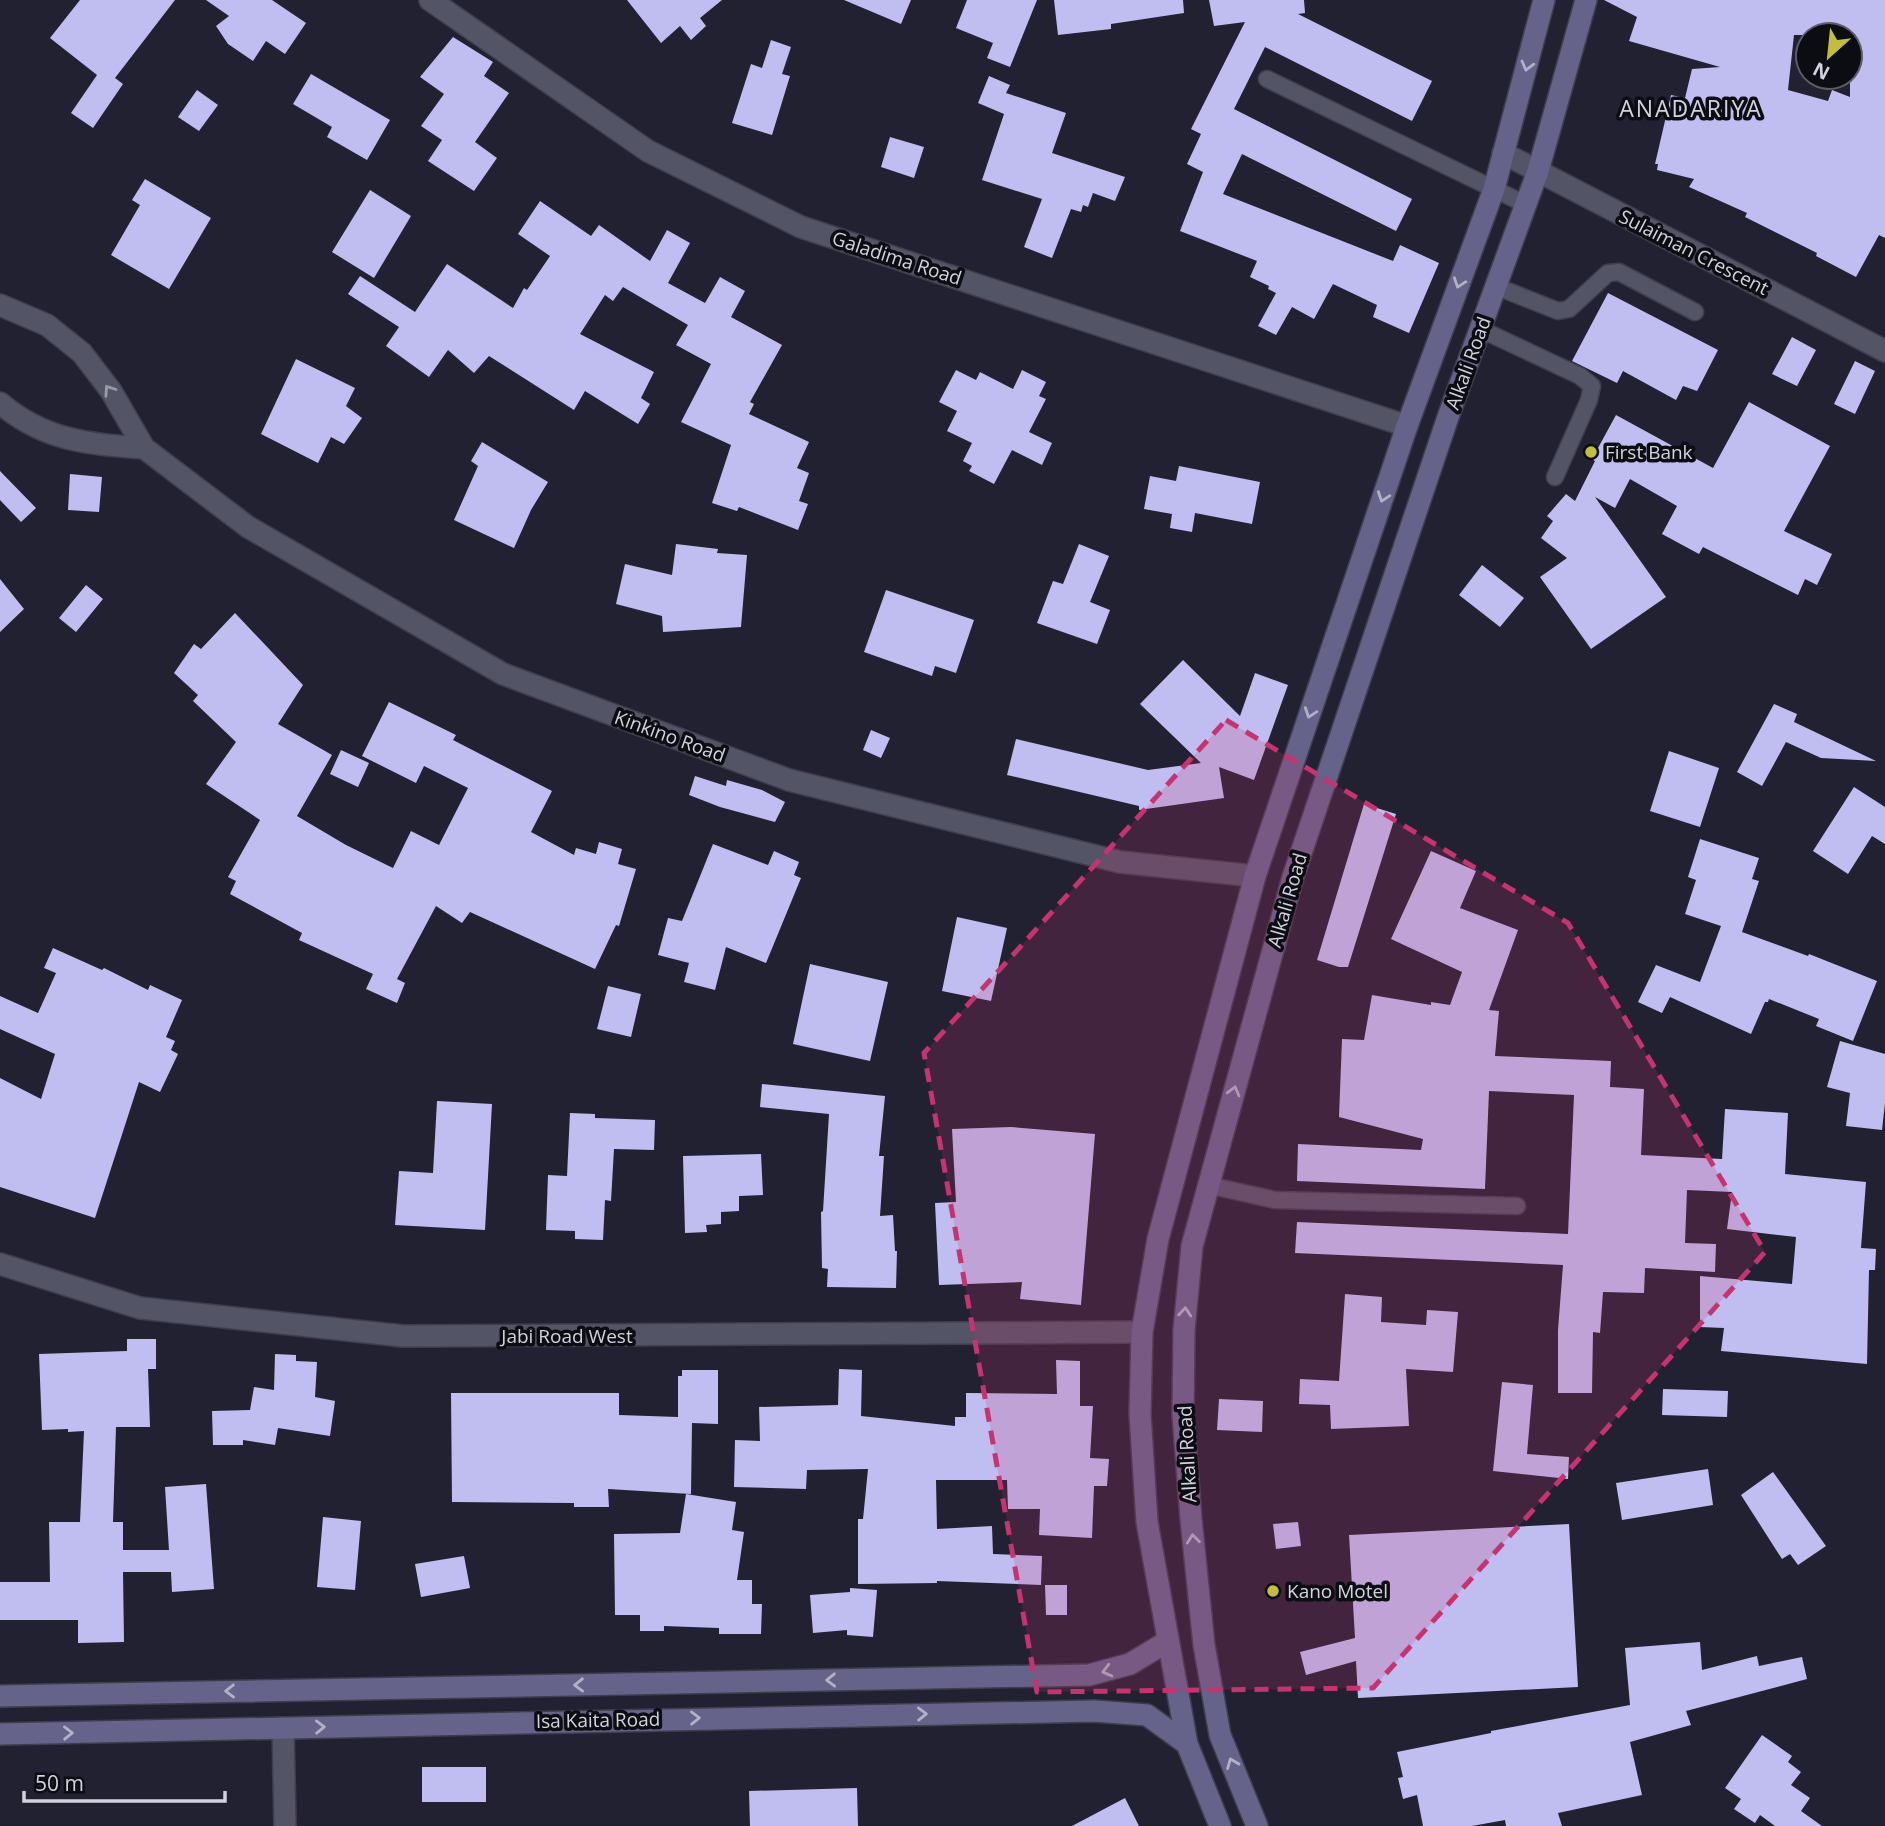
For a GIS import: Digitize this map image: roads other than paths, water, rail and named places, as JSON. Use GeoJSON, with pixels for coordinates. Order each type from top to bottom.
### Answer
{"type":"FeatureCollection","features":[{"type":"Feature","properties":{"kind":"main road","name":"Alkali Road"},"geometry":{"type":"LineString","coordinates":[[1220,1826],[1187,1744],[1147,1522],[1140,1414],[1142,1332],[1158,1239],[1255,876],[1407,426],[1493,189],[1544,0]]}},
{"type":"Feature","properties":{"kind":"main road","name":"Alkali Road"},"geometry":{"type":"LineString","coordinates":[[1257,1826],[1220,1735],[1204,1645],[1183,1415],[1184,1329],[1192,1246],[1293,877],[1480,329],[1538,171],[1586,0]]}},
{"type":"Feature","properties":{"kind":"main road","name":"Isa Kaita Road"},"geometry":{"type":"LineString","coordinates":[[0,1696],[1089,1675],[1130,1664],[1168,1641]]}},
{"type":"Feature","properties":{"kind":"main road"},"geometry":{"type":"LineString","coordinates":[[625,1684],[629,1719]]}},
{"type":"Feature","properties":{"kind":"main road","name":"Isa Kaita Road"},"geometry":{"type":"LineString","coordinates":[[0,1734],[1094,1711],[1147,1715],[1187,1744]]}},
{"type":"Feature","properties":{"kind":"street","name":"Galadima Road"},"geometry":{"type":"LineString","coordinates":[[430,0],[648,151],[801,227],[1407,426]]}},
{"type":"Feature","properties":{"kind":"street","name":"Sulaiman Crescent"},"geometry":{"type":"LineString","coordinates":[[1503,153],[1885,351]]}},
{"type":"Feature","properties":{"kind":"street","name":"Kinkino Road"},"geometry":{"type":"LineString","coordinates":[[0,305],[47,325],[82,353],[111,391],[144,448],[248,527],[503,674],[789,780],[1119,862],[1255,876]]}},
{"type":"Feature","properties":{"kind":"street"},"geometry":{"type":"LineString","coordinates":[[0,403],[14,415],[51,434],[89,444],[144,448]]}},
{"type":"Feature","properties":{"kind":"street","name":"Jabi Road West"},"geometry":{"type":"LineString","coordinates":[[0,1264],[140,1308],[403,1336],[1142,1332]]}},
{"type":"Feature","properties":{"kind":"street"},"geometry":{"type":"LineString","coordinates":[[283,1728],[285,1826]]}},
{"type":"Feature","properties":{"kind":"lane"},"geometry":{"type":"LineString","coordinates":[[1267,79],[1525,204]]}},
{"type":"Feature","properties":{"kind":"lane"},"geometry":{"type":"LineString","coordinates":[[1495,286],[1558,311],[1569,309],[1608,273],[1619,272],[1695,313]]}},
{"type":"Feature","properties":{"kind":"lane"},"geometry":{"type":"LineString","coordinates":[[1480,329],[1580,376],[1592,386],[1589,400],[1555,477]]}},
{"type":"Feature","properties":{"kind":"lane"},"geometry":{"type":"LineString","coordinates":[[1208,1185],[1275,1200],[1517,1206]]}},
{"type":"Feature","properties":{"kind":"place","name":"First Bank"},"geometry":{"type":"Point","coordinates":[1591,452]}},
{"type":"Feature","properties":{"kind":"place","name":"Kano Motel"},"geometry":{"type":"Point","coordinates":[1273,1591]}},
{"type":"Feature","properties":{"kind":"district","name":"ANADARIYA"},"geometry":{"type":"Point","coordinates":[1691,109]}}]}
